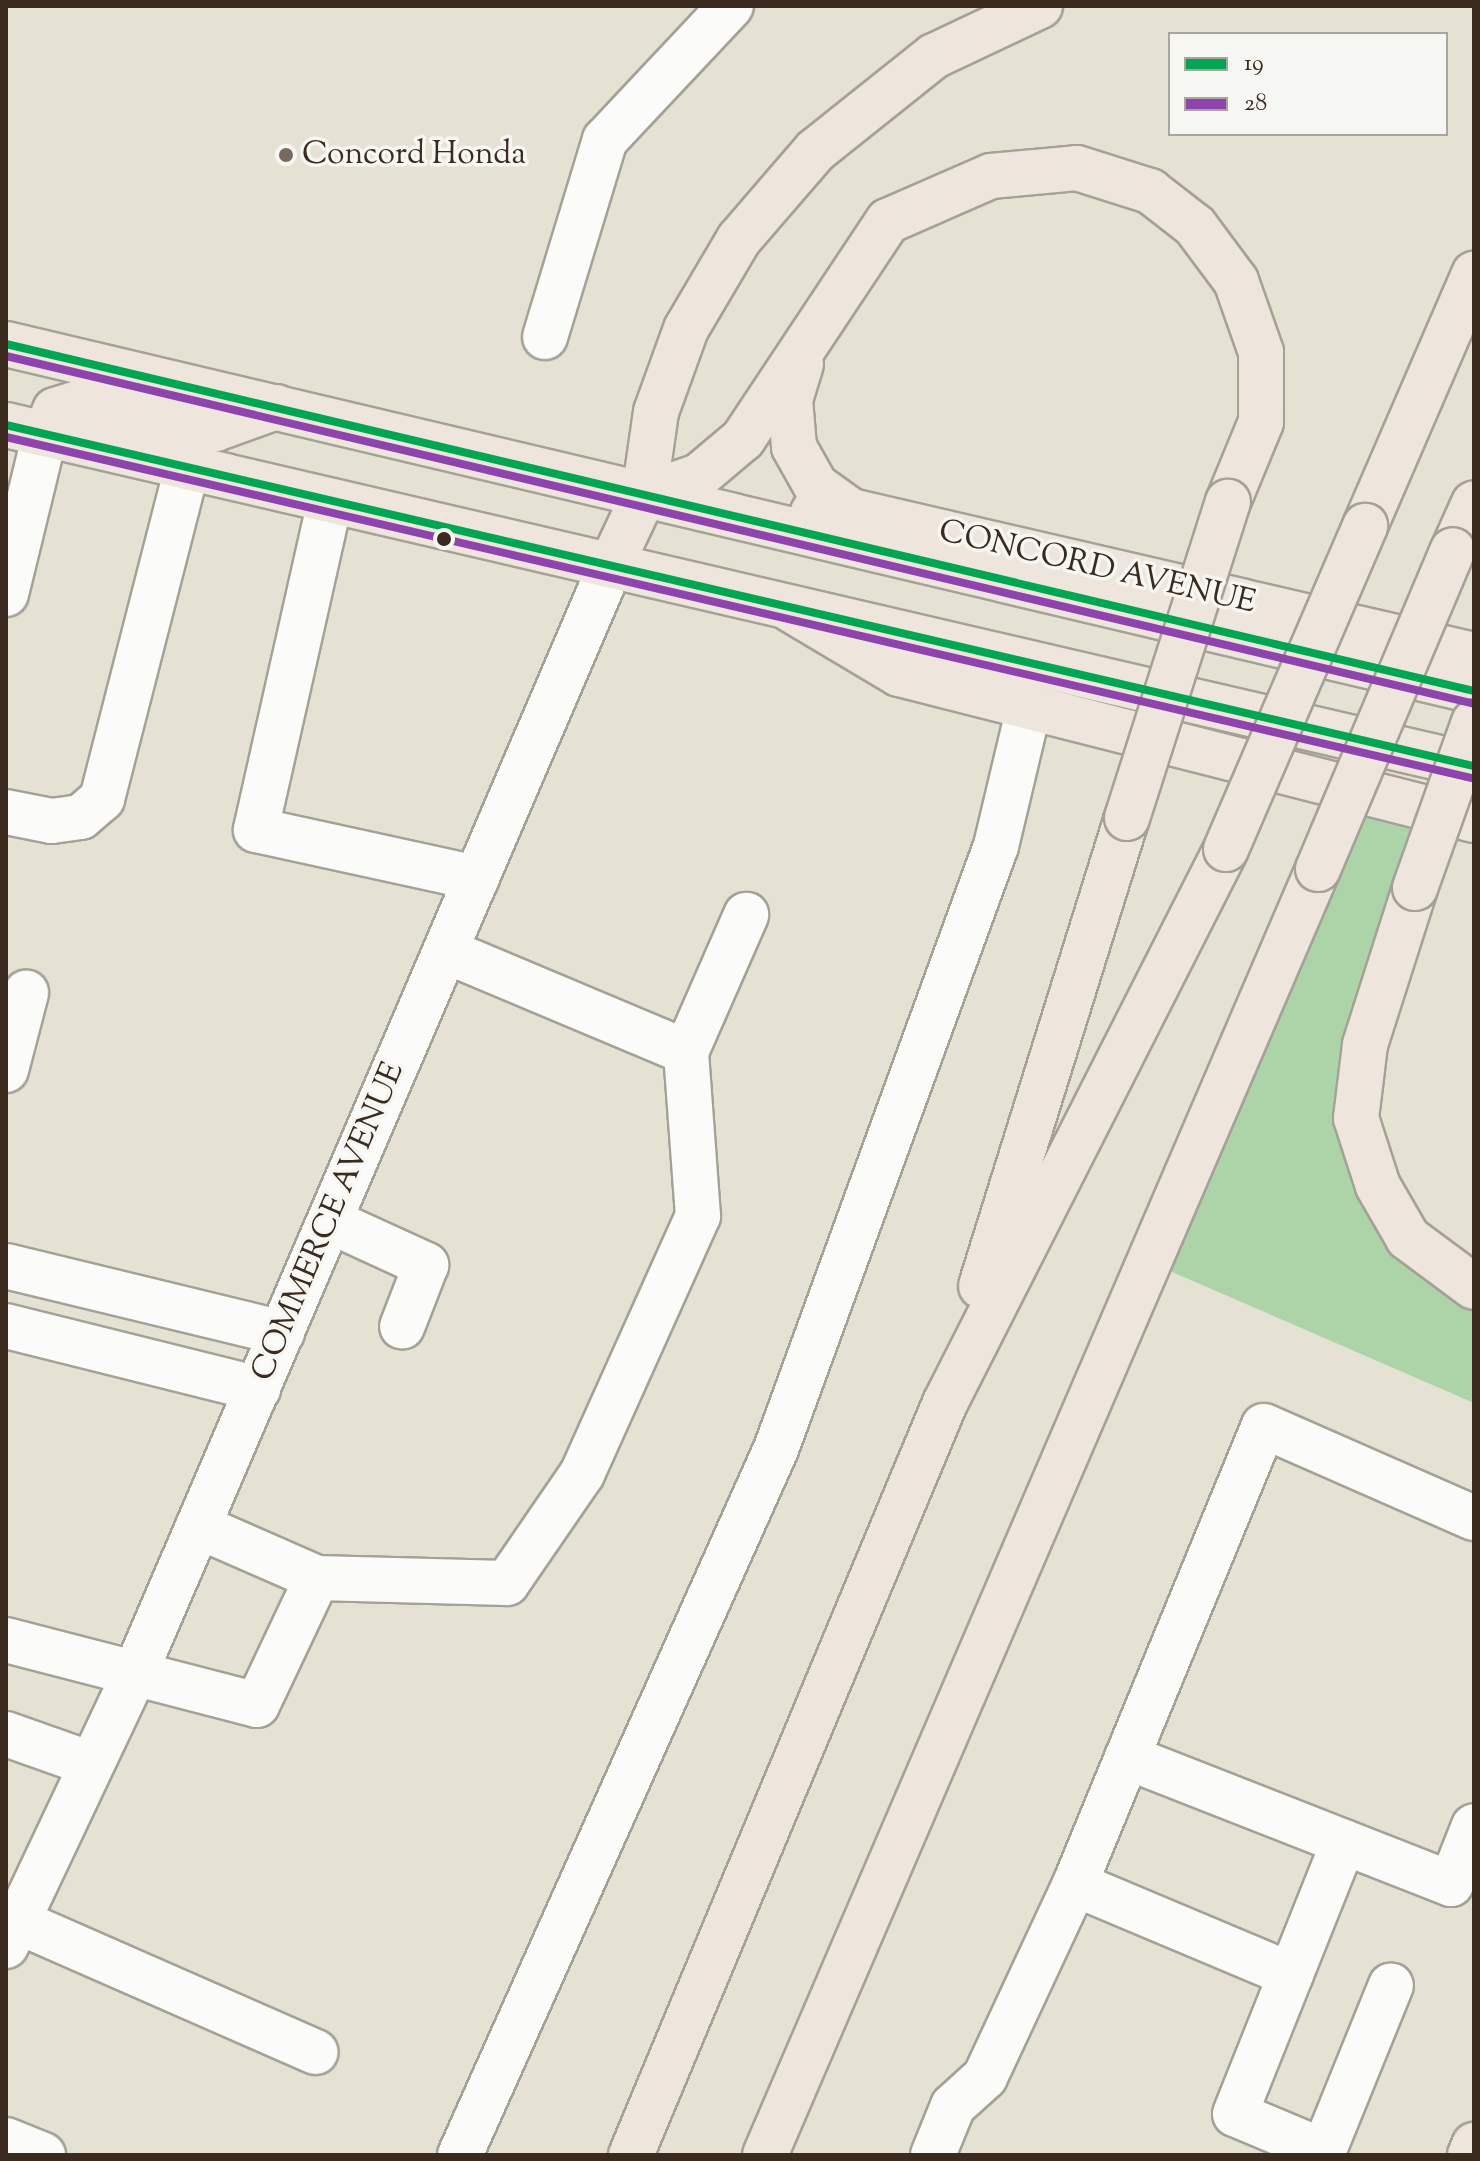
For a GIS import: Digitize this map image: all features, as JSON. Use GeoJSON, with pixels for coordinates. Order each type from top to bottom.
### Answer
{"type":"FeatureCollection","features":[{"type":"Feature","properties":{"kind":"main road","name":"COMMERCE AVENUE"},"geometry":{"type":"LineString","coordinates":[[611,565],[644,495],[656,412],[686,329],[739,239],[815,151],[923,64],[1040,6]]}},
{"type":"Feature","properties":{"kind":"main road"},"geometry":{"type":"LineString","coordinates":[[644,495],[699,476],[743,439],[888,221],[927,199],[991,176],[1077,168],[1150,191],[1195,226],[1236,281],[1261,352],[1261,422],[1228,502],[945,1403]]}},
{"type":"Feature","properties":{"kind":"main road"},"geometry":{"type":"LineString","coordinates":[[631,2155],[945,1403],[1226,849],[1474,274]]}},
{"type":"Feature","properties":{"kind":"main road"},"geometry":{"type":"LineString","coordinates":[[809,339],[790,399],[794,447],[816,486],[851,511]]}},
{"type":"Feature","properties":{"kind":"main road","name":"CONCORD AVENUE"},"geometry":{"type":"LineString","coordinates":[[6,344],[644,495],[716,517],[1474,691]]}},
{"type":"Feature","properties":{"kind":"main road"},"geometry":{"type":"LineString","coordinates":[[25,430],[55,410],[82,402],[215,429],[276,407]]}},
{"type":"Feature","properties":{"kind":"main road"},"geometry":{"type":"LineString","coordinates":[[25,430],[1474,766]]}},
{"type":"Feature","properties":{"kind":"main road"},"geometry":{"type":"LineString","coordinates":[[765,2155],[1474,503]]}},
{"type":"Feature","properties":{"kind":"main road","name":"CONCORD AVENUE"},"geometry":{"type":"LineString","coordinates":[[716,517],[851,511],[1474,655]]}},
{"type":"Feature","properties":{"kind":"main road"},"geometry":{"type":"LineString","coordinates":[[790,609],[899,674],[1474,820]]}},
{"type":"Feature","properties":{"kind":"main road"},"geometry":{"type":"LineString","coordinates":[[1474,722],[1415,888],[1365,1045],[1356,1118],[1378,1186],[1408,1238],[1474,1287]]}},
{"type":"Feature","properties":{"kind":"main road"},"geometry":{"type":"LineString","coordinates":[[1470,2155],[1474,2145]]}},
{"type":"Feature","properties":{"kind":"street"},"geometry":{"type":"LineString","coordinates":[[545,337],[605,140],[731,6]]}},
{"type":"Feature","properties":{"kind":"street"},"geometry":{"type":"LineString","coordinates":[[6,594],[25,430]]}},
{"type":"Feature","properties":{"kind":"street"},"geometry":{"type":"LineString","coordinates":[[6,812],[81,817],[102,799],[187,468]]}},
{"type":"Feature","properties":{"kind":"street"},"geometry":{"type":"LineString","coordinates":[[330,501],[256,830],[477,878]]}},
{"type":"Feature","properties":{"kind":"street","name":"COMMERCE AVENUE"},"geometry":{"type":"LineString","coordinates":[[12,1933],[88,1763],[136,1671],[611,565]]}},
{"type":"Feature","properties":{"kind":"street"},"geometry":{"type":"LineString","coordinates":[[460,2155],[776,1449],[996,846],[1029,707]]}},
{"type":"Feature","properties":{"kind":"street"},"geometry":{"type":"LineString","coordinates":[[198,1526],[317,1578],[507,1583],[582,1474],[698,1216],[686,1052],[746,915]]}},
{"type":"Feature","properties":{"kind":"street"},"geometry":{"type":"LineString","coordinates":[[446,951],[686,1052]]}},
{"type":"Feature","properties":{"kind":"street"},"geometry":{"type":"LineString","coordinates":[[6,1070],[26,993]]}},
{"type":"Feature","properties":{"kind":"street"},"geometry":{"type":"LineString","coordinates":[[330,1221],[426,1265],[402,1327]]}},
{"type":"Feature","properties":{"kind":"street"},"geometry":{"type":"LineString","coordinates":[[6,1266],[282,1333]]}},
{"type":"Feature","properties":{"kind":"street"},"geometry":{"type":"LineString","coordinates":[[6,1326],[258,1389]]}},
{"type":"Feature","properties":{"kind":"street"},"geometry":{"type":"LineString","coordinates":[[933,2155],[953,2106],[985,2077],[1075,1884],[1264,1426],[1474,1518]]}},
{"type":"Feature","properties":{"kind":"street"},"geometry":{"type":"LineString","coordinates":[[6,1640],[136,1671],[257,1705],[317,1578]]}},
{"type":"Feature","properties":{"kind":"street"},"geometry":{"type":"LineString","coordinates":[[6,1734],[88,1763]]}},
{"type":"Feature","properties":{"kind":"street"},"geometry":{"type":"LineString","coordinates":[[1127,1757],[1451,1884],[1471,1850]]}},
{"type":"Feature","properties":{"kind":"street"},"geometry":{"type":"LineString","coordinates":[[1344,1842],[1235,2114],[1322,2153],[1391,1985]]}},
{"type":"Feature","properties":{"kind":"street"},"geometry":{"type":"LineString","coordinates":[[1075,1884],[1291,1975]]}},
{"type":"Feature","properties":{"kind":"street"},"geometry":{"type":"LineString","coordinates":[[12,1933],[315,2052]]}},
{"type":"Feature","properties":{"kind":"street"},"geometry":{"type":"LineString","coordinates":[[6,2140],[43,2155]]}},
{"type":"Feature","properties":{"kind":"green space"},"geometry":{"type":"Polygon","coordinates":[[[1474,765],[1474,820],[1442,812],[1365,1045],[1378,1186],[1474,1287],[1474,1403],[1149,1262],[1351,792],[1441,812],[1474,765]]]}},
{"type":"Feature","properties":{"kind":"transit line","name":"19"},"geometry":{"type":"LineString","coordinates":[[6,344],[1474,691]]}},
{"type":"Feature","properties":{"kind":"transit line","name":"28"},"geometry":{"type":"LineString","coordinates":[[6,356],[1471,703]]}},
{"type":"Feature","properties":{"kind":"transit line","name":"19"},"geometry":{"type":"LineString","coordinates":[[6,425],[1474,766]]}},
{"type":"Feature","properties":{"kind":"transit line","name":"28"},"geometry":{"type":"LineString","coordinates":[[6,437],[1471,778]]}},
{"type":"Feature","properties":{"kind":"place","name":"Concord Honda"},"geometry":{"type":"Point","coordinates":[286,155]}}]}
